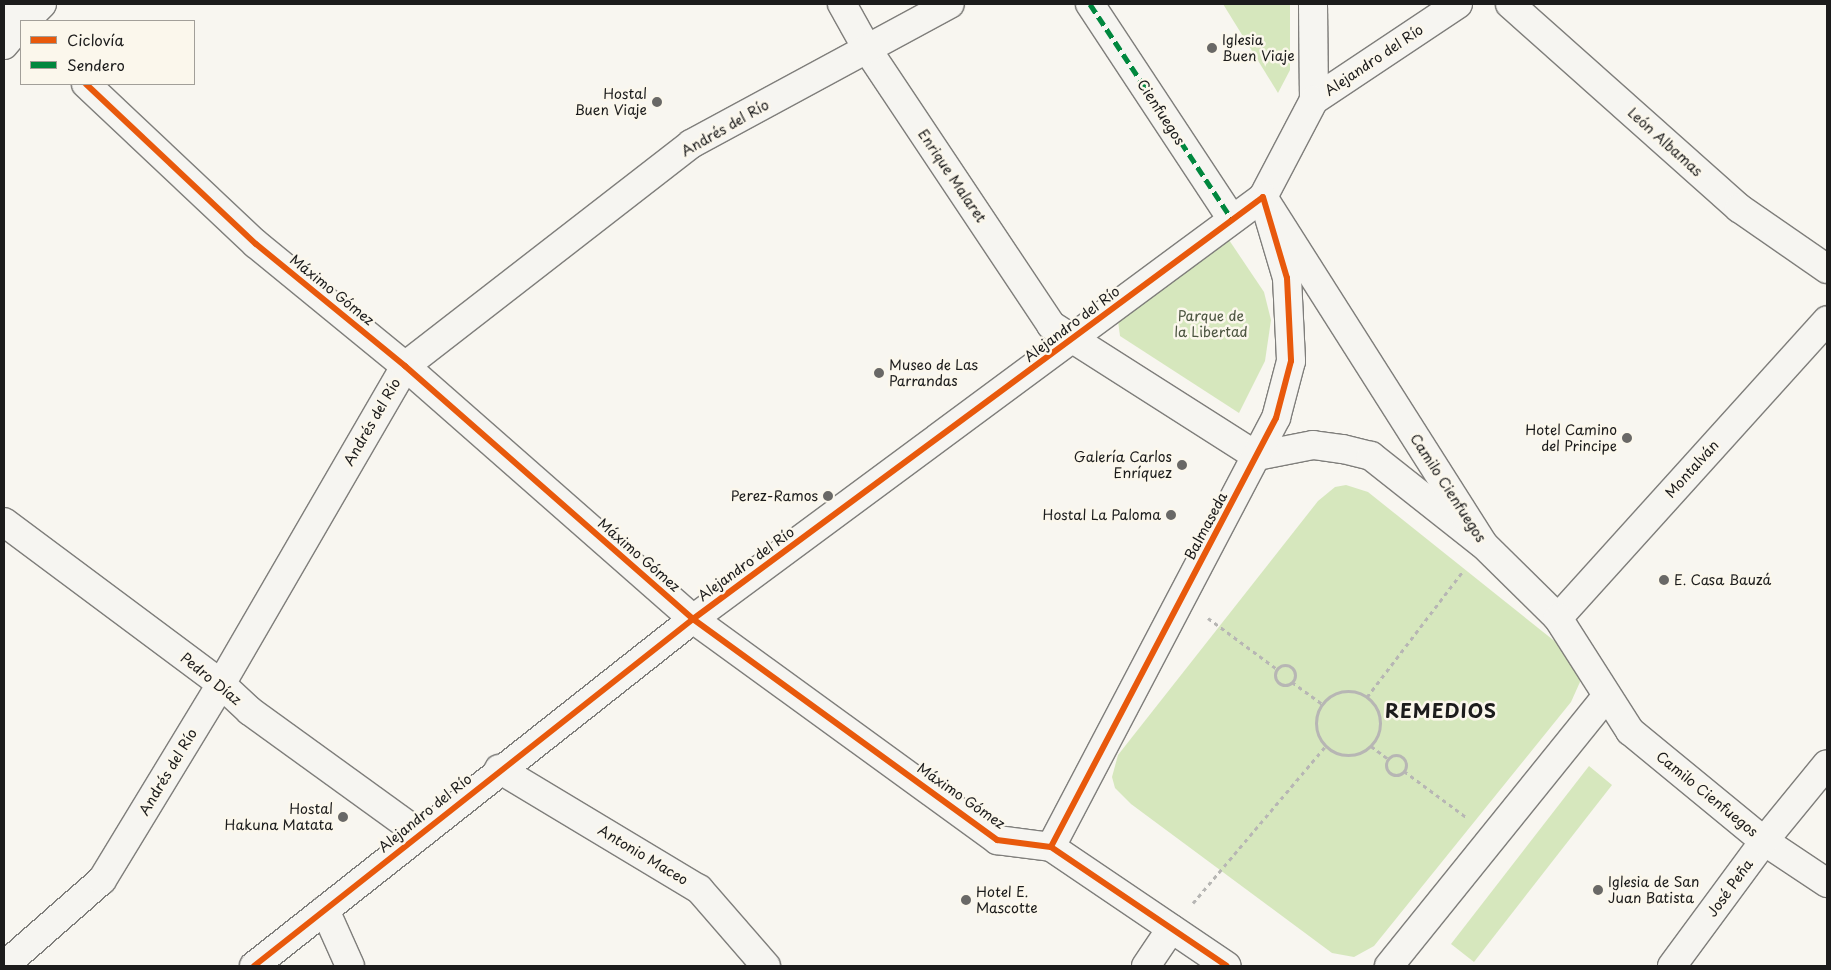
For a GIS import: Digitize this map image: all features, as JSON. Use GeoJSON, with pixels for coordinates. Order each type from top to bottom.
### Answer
{"type":"FeatureCollection","features":[{"type":"Feature","properties":{"kind":"street"},"geometry":{"type":"LineString","coordinates":[[4,4],[20,23]]}},
{"type":"Feature","properties":{"kind":"street"},"geometry":{"type":"LineString","coordinates":[[26,20],[42,4]]}},
{"type":"Feature","properties":{"kind":"street","name":"Enrique Malaret"},"geometry":{"type":"LineString","coordinates":[[842,4],[867,49],[1051,325],[1257,456]]}},
{"type":"Feature","properties":{"kind":"street","name":"Andrés del Río"},"geometry":{"type":"LineString","coordinates":[[4,966],[102,880],[221,684],[405,366],[691,144],[950,4]]}},
{"type":"Feature","properties":{"kind":"street","name":"Cienfuegos"},"geometry":{"type":"LineString","coordinates":[[1090,4],[1232,220]]}},
{"type":"Feature","properties":{"kind":"street"},"geometry":{"type":"LineString","coordinates":[[1313,4],[1314,100]]}},
{"type":"Feature","properties":{"kind":"street","name":"Alejandro del Río"},"geometry":{"type":"LineString","coordinates":[[254,966],[499,770],[693,619],[1263,197],[1314,100],[1458,4]]}},
{"type":"Feature","properties":{"kind":"street","name":"León Albamas"},"geometry":{"type":"LineString","coordinates":[[1510,4],[1739,208],[1827,270]]}},
{"type":"Feature","properties":{"kind":"street"},"geometry":{"type":"LineString","coordinates":[[4,45],[20,25]]}},
{"type":"Feature","properties":{"kind":"street","name":"Máximo Gómez"},"geometry":{"type":"LineString","coordinates":[[87,85],[256,244],[405,366],[693,619],[997,840],[1051,847],[1227,966]]}},
{"type":"Feature","properties":{"kind":"street","name":"Balmaseda"},"geometry":{"type":"LineString","coordinates":[[1051,847],[1276,418],[1291,361],[1287,278],[1263,197]]}},
{"type":"Feature","properties":{"kind":"street","name":"Camilo Cienfuegos"},"geometry":{"type":"LineString","coordinates":[[1263,197],[1483,544],[1558,618],[1606,697],[1630,731],[1764,841],[1827,883]]}},
{"type":"Feature","properties":{"kind":"street","name":"Montalván"},"geometry":{"type":"LineString","coordinates":[[1558,618],[1827,320]]}},
{"type":"Feature","properties":{"kind":"street"},"geometry":{"type":"LineString","coordinates":[[1257,456],[1313,445],[1371,456],[1483,544]]}},
{"type":"Feature","properties":{"kind":"street","name":"Pedro Díaz"},"geometry":{"type":"LineString","coordinates":[[4,522],[221,684],[250,711],[420,834]]}},
{"type":"Feature","properties":{"kind":"street"},"geometry":{"type":"LineString","coordinates":[[1389,966],[1606,697]]}},
{"type":"Feature","properties":{"kind":"street","name":"José Peña"},"geometry":{"type":"LineString","coordinates":[[1672,966],[1764,841],[1827,764]]}},
{"type":"Feature","properties":{"kind":"street","name":"Antonio Maceo"},"geometry":{"type":"LineString","coordinates":[[499,770],[699,889],[766,966]]}},
{"type":"Feature","properties":{"kind":"street"},"geometry":{"type":"LineString","coordinates":[[325,910],[350,966]]}},
{"type":"Feature","properties":{"kind":"street"},"geometry":{"type":"LineString","coordinates":[[1146,966],[1172,929]]}},
{"type":"Feature","properties":{"kind":"path"},"geometry":{"type":"LineString","coordinates":[[1367,697],[1483,544]]}},
{"type":"Feature","properties":{"kind":"path"},"geometry":{"type":"LineString","coordinates":[[1182,598],[1277,669]]}},
{"type":"Feature","properties":{"kind":"path"},"geometry":{"type":"LineString","coordinates":[[1282,666],[1291,667],[1295,676],[1292,682],[1283,686],[1277,682],[1277,669],[1282,666]]}},
{"type":"Feature","properties":{"kind":"path"},"geometry":{"type":"LineString","coordinates":[[1292,682],[1322,704]]}},
{"type":"Feature","properties":{"kind":"path"},"geometry":{"type":"LineString","coordinates":[[1348,691],[1367,697],[1375,705],[1380,724],[1378,735],[1371,746],[1355,755],[1344,755],[1325,747],[1319,739],[1315,722],[1322,704],[1329,697],[1348,691]]}},
{"type":"Feature","properties":{"kind":"path"},"geometry":{"type":"LineString","coordinates":[[1371,746],[1388,759]]}},
{"type":"Feature","properties":{"kind":"path"},"geometry":{"type":"LineString","coordinates":[[1172,929],[1325,747]]}},
{"type":"Feature","properties":{"kind":"path"},"geometry":{"type":"LineString","coordinates":[[1396,754],[1402,757],[1406,762],[1404,771],[1399,774],[1390,772],[1386,764],[1388,759],[1396,754]]}},
{"type":"Feature","properties":{"kind":"path"},"geometry":{"type":"LineString","coordinates":[[1404,771],[1493,837]]}},
{"type":"Feature","properties":{"kind":"green space"},"geometry":{"type":"Polygon","coordinates":[[[1223,4],[1290,4],[1290,70],[1278,93],[1223,4]]]}},
{"type":"Feature","properties":{"kind":"green space","name":"Parque de la Libertad"},"geometry":{"type":"Polygon","coordinates":[[[1227,237],[1264,292],[1271,320],[1265,361],[1239,413],[1120,336],[1118,321],[1227,237]]]}},
{"type":"Feature","properties":{"kind":"green space"},"geometry":{"type":"Polygon","coordinates":[[[1346,485],[1368,492],[1567,651],[1579,670],[1580,682],[1571,702],[1374,946],[1354,957],[1332,953],[1131,804],[1115,788],[1112,777],[1118,755],[1318,501],[1335,487],[1346,485]]]}},
{"type":"Feature","properties":{"kind":"green space"},"geometry":{"type":"Polygon","coordinates":[[[1589,766],[1612,785],[1474,962],[1451,944],[1589,766]]]}},
{"type":"Feature","properties":{"kind":"marked path"},"geometry":{"type":"LineString","coordinates":[[1090,4],[1232,219]]}},
{"type":"Feature","properties":{"kind":"cycle path"},"geometry":{"type":"LineString","coordinates":[[87,85],[256,244],[405,366],[693,619],[997,840],[1051,847],[1227,966]]}},
{"type":"Feature","properties":{"kind":"cycle path"},"geometry":{"type":"LineString","coordinates":[[254,966],[693,619],[1263,197],[1287,278],[1291,361],[1276,418],[1051,847]]}},
{"type":"Feature","properties":{"kind":"place","name":"Iglesia Buen Viaje"},"geometry":{"type":"Point","coordinates":[1212,48]}},
{"type":"Feature","properties":{"kind":"place","name":"Hostal Buen Viaje"},"geometry":{"type":"Point","coordinates":[657,102]}},
{"type":"Feature","properties":{"kind":"place","name":"Museo de Las Parrandas"},"geometry":{"type":"Point","coordinates":[879,373]}},
{"type":"Feature","properties":{"kind":"place","name":"Hotel Camino del Principe"},"geometry":{"type":"Point","coordinates":[1627,438]}},
{"type":"Feature","properties":{"kind":"place","name":"Galería Carlos Enríquez"},"geometry":{"type":"Point","coordinates":[1182,465]}},
{"type":"Feature","properties":{"kind":"place","name":"Perez-Ramos"},"geometry":{"type":"Point","coordinates":[828,496]}},
{"type":"Feature","properties":{"kind":"place","name":"Hostal La Paloma"},"geometry":{"type":"Point","coordinates":[1171,515]}},
{"type":"Feature","properties":{"kind":"place","name":"E. Casa Bauzá"},"geometry":{"type":"Point","coordinates":[1664,580]}},
{"type":"Feature","properties":{"kind":"place","name":"Hostal Hakuna Matata"},"geometry":{"type":"Point","coordinates":[343,817]}},
{"type":"Feature","properties":{"kind":"place","name":"Iglesia de San Juan Batista"},"geometry":{"type":"Point","coordinates":[1598,890]}},
{"type":"Feature","properties":{"kind":"place","name":"Hotel E. Mascotte"},"geometry":{"type":"Point","coordinates":[966,900]}},
{"type":"Feature","properties":{"kind":"district","name":"REMEDIOS"},"geometry":{"type":"Point","coordinates":[1441,711]}}]}
